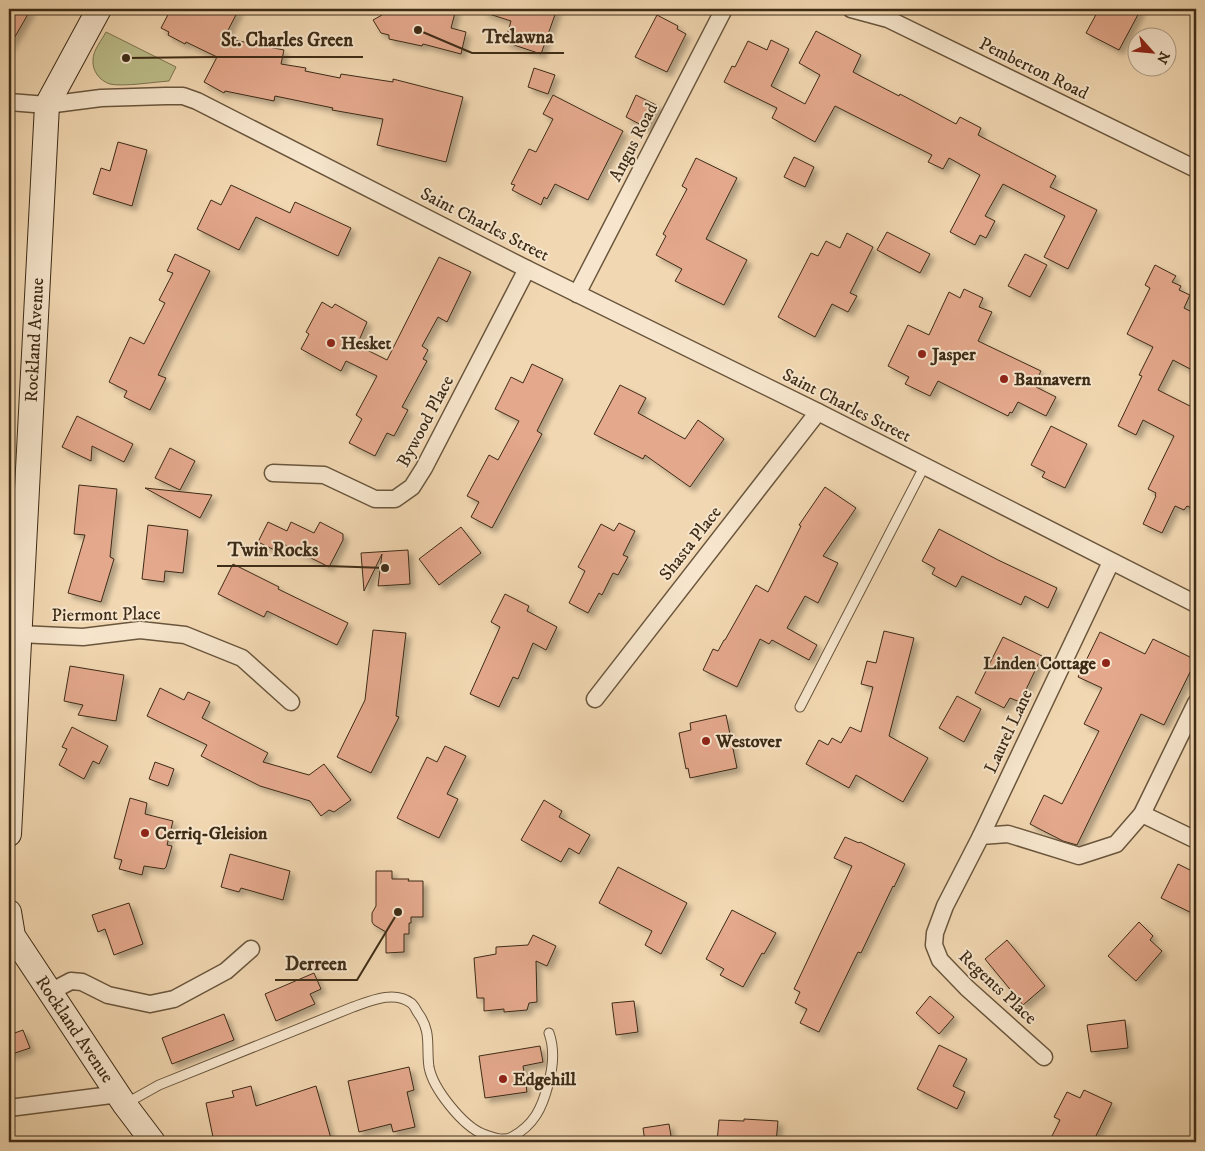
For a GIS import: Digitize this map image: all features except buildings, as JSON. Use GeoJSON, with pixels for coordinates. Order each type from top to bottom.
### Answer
{"type":"FeatureCollection","features":[{"type":"Feature","properties":{"kind":"street","name":"Rockland Avenue"},"geometry":{"type":"LineString","coordinates":[[9,834],[12,724],[19,634],[47,105],[99,9]]}},
{"type":"Feature","properties":{"kind":"street","name":"Angus Road"},"geometry":{"type":"LineString","coordinates":[[577,294],[724,9]]}},
{"type":"Feature","properties":{"kind":"street","name":"Pemberton Road"},"geometry":{"type":"LineString","coordinates":[[851,9],[888,20],[1196,169]]}},
{"type":"Feature","properties":{"kind":"street","name":"Saint Charles Street"},"geometry":{"type":"LineString","coordinates":[[9,102],[47,105],[101,98],[166,96],[190,98],[215,109],[527,269],[818,412],[924,468],[1196,604]]}},
{"type":"Feature","properties":{"kind":"street","name":"Bywood Place"},"geometry":{"type":"LineString","coordinates":[[273,473],[324,475],[375,499],[395,498],[412,487],[424,468],[527,269]]}},
{"type":"Feature","properties":{"kind":"street","name":"Shasta Place"},"geometry":{"type":"LineString","coordinates":[[595,699],[818,412]]}},
{"type":"Feature","properties":{"kind":"street","name":"Laurel Lane"},"geometry":{"type":"LineString","coordinates":[[981,836],[1111,562]]}},
{"type":"Feature","properties":{"kind":"street","name":"Piermont Place"},"geometry":{"type":"LineString","coordinates":[[19,634],[83,637],[140,630],[185,636],[242,658],[291,702]]}},
{"type":"Feature","properties":{"kind":"street"},"geometry":{"type":"LineString","coordinates":[[981,836],[1008,834],[1079,856],[1116,844],[1142,814],[1196,703]]}},
{"type":"Feature","properties":{"kind":"street"},"geometry":{"type":"LineString","coordinates":[[1142,814],[1196,840]]}},
{"type":"Feature","properties":{"kind":"street","name":"Regents Place"},"geometry":{"type":"LineString","coordinates":[[981,836],[945,906],[935,933],[934,945],[940,960],[967,988],[1044,1057]]}},
{"type":"Feature","properties":{"kind":"street","name":"Rockland Avenue"},"geometry":{"type":"LineString","coordinates":[[9,912],[13,936],[153,1142]]}},
{"type":"Feature","properties":{"kind":"street"},"geometry":{"type":"LineString","coordinates":[[50,992],[71,981],[82,982],[108,995],[150,1004],[174,999],[226,971],[251,949]]}},
{"type":"Feature","properties":{"kind":"street"},"geometry":{"type":"LineString","coordinates":[[9,1108],[122,1099]]}},
{"type":"Feature","properties":{"kind":"lane"},"geometry":{"type":"LineString","coordinates":[[800,707],[924,468]]}},
{"type":"Feature","properties":{"kind":"lane"},"geometry":{"type":"LineString","coordinates":[[122,1099],[353,1007],[383,997],[398,998],[411,1003],[424,1021],[429,1038],[429,1068],[447,1102],[463,1120],[479,1132],[494,1138],[508,1139],[522,1132],[534,1120],[544,1098],[553,1063],[553,1043],[549,1033]]}},
{"type":"Feature","properties":{"kind":"green space"},"geometry":{"type":"Polygon","coordinates":[[[106,32],[176,67],[169,81],[122,85],[103,81],[95,72],[93,56],[106,32]]]}},
{"type":"Feature","properties":{"kind":"place","name":"Trelawna"},"geometry":{"type":"Point","coordinates":[418,30]}},
{"type":"Feature","properties":{"kind":"place","name":"St. Charles Green"},"geometry":{"type":"Point","coordinates":[126,58]}},
{"type":"Feature","properties":{"kind":"place","name":"Hesket"},"geometry":{"type":"Point","coordinates":[331,343]}},
{"type":"Feature","properties":{"kind":"place","name":"Jasper"},"geometry":{"type":"Point","coordinates":[922,354]}},
{"type":"Feature","properties":{"kind":"place","name":"Bannavern"},"geometry":{"type":"Point","coordinates":[1004,379]}},
{"type":"Feature","properties":{"kind":"place","name":"Twin Rocks"},"geometry":{"type":"Point","coordinates":[385,568]}},
{"type":"Feature","properties":{"kind":"place","name":"Linden Cottage"},"geometry":{"type":"Point","coordinates":[1106,663]}},
{"type":"Feature","properties":{"kind":"place","name":"Westover"},"geometry":{"type":"Point","coordinates":[706,741]}},
{"type":"Feature","properties":{"kind":"place","name":"Cerriq-Gleision"},"geometry":{"type":"Point","coordinates":[145,833]}},
{"type":"Feature","properties":{"kind":"place","name":"Derreen"},"geometry":{"type":"Point","coordinates":[398,912]}},
{"type":"Feature","properties":{"kind":"place","name":"Edgehill"},"geometry":{"type":"Point","coordinates":[503,1079]}}]}
